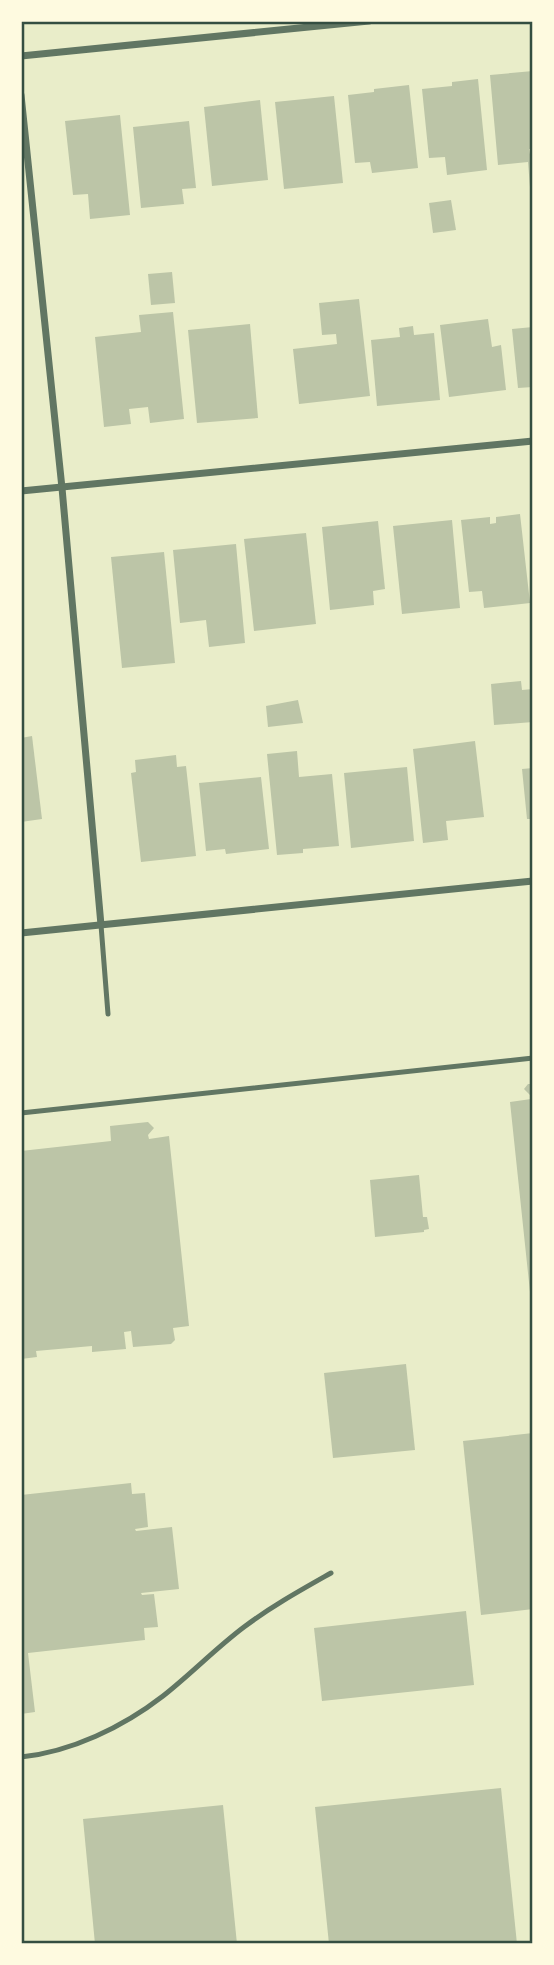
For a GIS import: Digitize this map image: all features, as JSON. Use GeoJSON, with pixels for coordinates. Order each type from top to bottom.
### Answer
{"type":"FeatureCollection","features":[{"type":"Feature","properties":{"kind":"street"},"geometry":{"type":"LineString","coordinates":[[21,56],[369,21]]}},
{"type":"Feature","properties":{"kind":"street"},"geometry":{"type":"LineString","coordinates":[[21,96],[62,488],[101,925]]}},
{"type":"Feature","properties":{"kind":"street"},"geometry":{"type":"LineString","coordinates":[[21,491],[533,441]]}},
{"type":"Feature","properties":{"kind":"street"},"geometry":{"type":"LineString","coordinates":[[21,933],[533,881]]}},
{"type":"Feature","properties":{"kind":"lane"},"geometry":{"type":"LineString","coordinates":[[101,925],[108,1014]]}},
{"type":"Feature","properties":{"kind":"lane"},"geometry":{"type":"LineString","coordinates":[[21,1113],[533,1058]]}},
{"type":"Feature","properties":{"kind":"lane"},"geometry":{"type":"LineString","coordinates":[[21,1757],[40,1755],[116,1726],[162,1697],[243,1628],[280,1602],[331,1573]]}},
{"type":"Feature","properties":{"kind":"building"},"geometry":{"type":"Polygon","coordinates":[[[533,71],[533,149],[529,149],[533,170],[531,200],[528,162],[498,165],[490,75],[533,71]]]}},
{"type":"Feature","properties":{"kind":"building"},"geometry":{"type":"Polygon","coordinates":[[[478,79],[487,170],[447,175],[445,157],[429,158],[422,89],[452,86],[452,82],[478,79]]]}},
{"type":"Feature","properties":{"kind":"building"},"geometry":{"type":"Polygon","coordinates":[[[409,85],[418,168],[372,173],[370,162],[355,163],[348,95],[409,85]]]}},
{"type":"Feature","properties":{"kind":"building"},"geometry":{"type":"Polygon","coordinates":[[[334,96],[343,183],[284,189],[275,102],[334,96]]]}},
{"type":"Feature","properties":{"kind":"building"},"geometry":{"type":"Polygon","coordinates":[[[260,100],[268,180],[212,186],[204,107],[260,100]]]}},
{"type":"Feature","properties":{"kind":"building"},"geometry":{"type":"Polygon","coordinates":[[[120,115],[130,215],[90,219],[88,194],[73,195],[65,121],[120,115]]]}},
{"type":"Feature","properties":{"kind":"building"},"geometry":{"type":"Polygon","coordinates":[[[189,121],[196,188],[182,189],[184,204],[141,208],[133,127],[189,121]]]}},
{"type":"Feature","properties":{"kind":"building"},"geometry":{"type":"Polygon","coordinates":[[[451,200],[456,230],[433,233],[429,203],[451,200]]]}},
{"type":"Feature","properties":{"kind":"building"},"geometry":{"type":"Polygon","coordinates":[[[172,272],[175,303],[151,305],[148,274],[172,272]]]}},
{"type":"Feature","properties":{"kind":"building"},"geometry":{"type":"Polygon","coordinates":[[[359,299],[370,396],[299,404],[293,349],[337,344],[336,334],[322,335],[319,303],[359,299]]]}},
{"type":"Feature","properties":{"kind":"building"},"geometry":{"type":"Polygon","coordinates":[[[173,312],[184,419],[150,423],[148,407],[129,409],[131,424],[104,427],[95,337],[141,332],[139,315],[173,312]]]}},
{"type":"Feature","properties":{"kind":"building"},"geometry":{"type":"Polygon","coordinates":[[[488,319],[492,347],[501,345],[506,390],[449,397],[440,325],[488,319]]]}},
{"type":"Feature","properties":{"kind":"building"},"geometry":{"type":"Polygon","coordinates":[[[250,324],[258,418],[197,423],[188,330],[250,324]]]}},
{"type":"Feature","properties":{"kind":"building"},"geometry":{"type":"Polygon","coordinates":[[[413,326],[414,335],[434,333],[440,400],[377,406],[371,340],[400,337],[399,328],[413,326]]]}},
{"type":"Feature","properties":{"kind":"building"},"geometry":{"type":"Polygon","coordinates":[[[533,327],[533,387],[518,388],[512,329],[533,327]]]}},
{"type":"Feature","properties":{"kind":"building"},"geometry":{"type":"Polygon","coordinates":[[[520,514],[530,603],[484,608],[482,591],[469,592],[461,520],[490,517],[490,524],[496,523],[496,517],[520,514]]]}},
{"type":"Feature","properties":{"kind":"building"},"geometry":{"type":"Polygon","coordinates":[[[452,520],[460,608],[402,614],[393,526],[452,520]]]}},
{"type":"Feature","properties":{"kind":"building"},"geometry":{"type":"Polygon","coordinates":[[[378,521],[385,589],[373,591],[374,605],[330,610],[322,527],[378,521]]]}},
{"type":"Feature","properties":{"kind":"building"},"geometry":{"type":"Polygon","coordinates":[[[306,533],[316,624],[254,631],[244,539],[306,533]]]}},
{"type":"Feature","properties":{"kind":"building"},"geometry":{"type":"Polygon","coordinates":[[[236,544],[245,643],[209,647],[206,620],[180,623],[173,550],[236,544]]]}},
{"type":"Feature","properties":{"kind":"building"},"geometry":{"type":"Polygon","coordinates":[[[164,552],[175,663],[122,668],[111,557],[164,552]]]}},
{"type":"Feature","properties":{"kind":"building"},"geometry":{"type":"Polygon","coordinates":[[[521,681],[522,690],[533,689],[533,722],[494,725],[491,684],[521,681]]]}},
{"type":"Feature","properties":{"kind":"building"},"geometry":{"type":"Polygon","coordinates":[[[298,700],[303,723],[268,727],[266,706],[298,700]]]}},
{"type":"Feature","properties":{"kind":"building"},"geometry":{"type":"Polygon","coordinates":[[[32,736],[42,819],[21,822],[21,738],[32,736]]]}},
{"type":"Feature","properties":{"kind":"building"},"geometry":{"type":"Polygon","coordinates":[[[475,741],[484,817],[446,821],[448,840],[423,843],[413,749],[475,741]]]}},
{"type":"Feature","properties":{"kind":"building"},"geometry":{"type":"Polygon","coordinates":[[[297,751],[299,777],[332,774],[339,846],[303,849],[303,853],[277,855],[267,754],[297,751]]]}},
{"type":"Feature","properties":{"kind":"building"},"geometry":{"type":"Polygon","coordinates":[[[176,755],[177,767],[186,766],[196,856],[141,862],[131,773],[136,772],[135,760],[176,755]]]}},
{"type":"Feature","properties":{"kind":"building"},"geometry":{"type":"Polygon","coordinates":[[[407,767],[414,841],[351,848],[344,773],[407,767]]]}},
{"type":"Feature","properties":{"kind":"building"},"geometry":{"type":"Polygon","coordinates":[[[533,768],[533,819],[527,819],[522,769],[533,768]]]}},
{"type":"Feature","properties":{"kind":"building"},"geometry":{"type":"Polygon","coordinates":[[[261,777],[269,849],[226,854],[225,849],[206,851],[199,783],[261,777]]]}},
{"type":"Feature","properties":{"kind":"building"},"geometry":{"type":"Polygon","coordinates":[[[528,1084],[533,1084],[533,1292],[530,1292],[510,1102],[531,1099],[524,1089],[528,1084]]]}},
{"type":"Feature","properties":{"kind":"building"},"geometry":{"type":"Polygon","coordinates":[[[148,1122],[154,1128],[148,1135],[149,1139],[169,1136],[189,1326],[173,1328],[175,1340],[171,1344],[133,1347],[131,1331],[124,1332],[126,1349],[92,1352],[92,1346],[36,1351],[37,1357],[21,1359],[21,1151],[111,1141],[110,1126],[148,1122]]]}},
{"type":"Feature","properties":{"kind":"building"},"geometry":{"type":"Polygon","coordinates":[[[419,1175],[423,1217],[427,1217],[429,1229],[424,1232],[375,1237],[370,1180],[419,1175]]]}},
{"type":"Feature","properties":{"kind":"building"},"geometry":{"type":"Polygon","coordinates":[[[406,1364],[415,1450],[333,1458],[324,1373],[406,1364]]]}},
{"type":"Feature","properties":{"kind":"building"},"geometry":{"type":"Polygon","coordinates":[[[533,1433],[533,1609],[481,1615],[463,1441],[533,1433]]]}},
{"type":"Feature","properties":{"kind":"building"},"geometry":{"type":"Polygon","coordinates":[[[131,1483],[132,1494],[145,1493],[148,1527],[135,1529],[136,1531],[172,1527],[179,1589],[141,1593],[154,1594],[158,1627],[144,1628],[145,1640],[28,1653],[35,1712],[21,1714],[21,1495],[131,1483]]]}},
{"type":"Feature","properties":{"kind":"building"},"geometry":{"type":"Polygon","coordinates":[[[466,1611],[474,1685],[322,1701],[314,1628],[466,1611]]]}},
{"type":"Feature","properties":{"kind":"building"},"geometry":{"type":"Polygon","coordinates":[[[501,1788],[517,1944],[329,1944],[315,1807],[501,1788]]]}},
{"type":"Feature","properties":{"kind":"building"},"geometry":{"type":"Polygon","coordinates":[[[223,1805],[237,1944],[95,1944],[83,1819],[223,1805]]]}}]}
